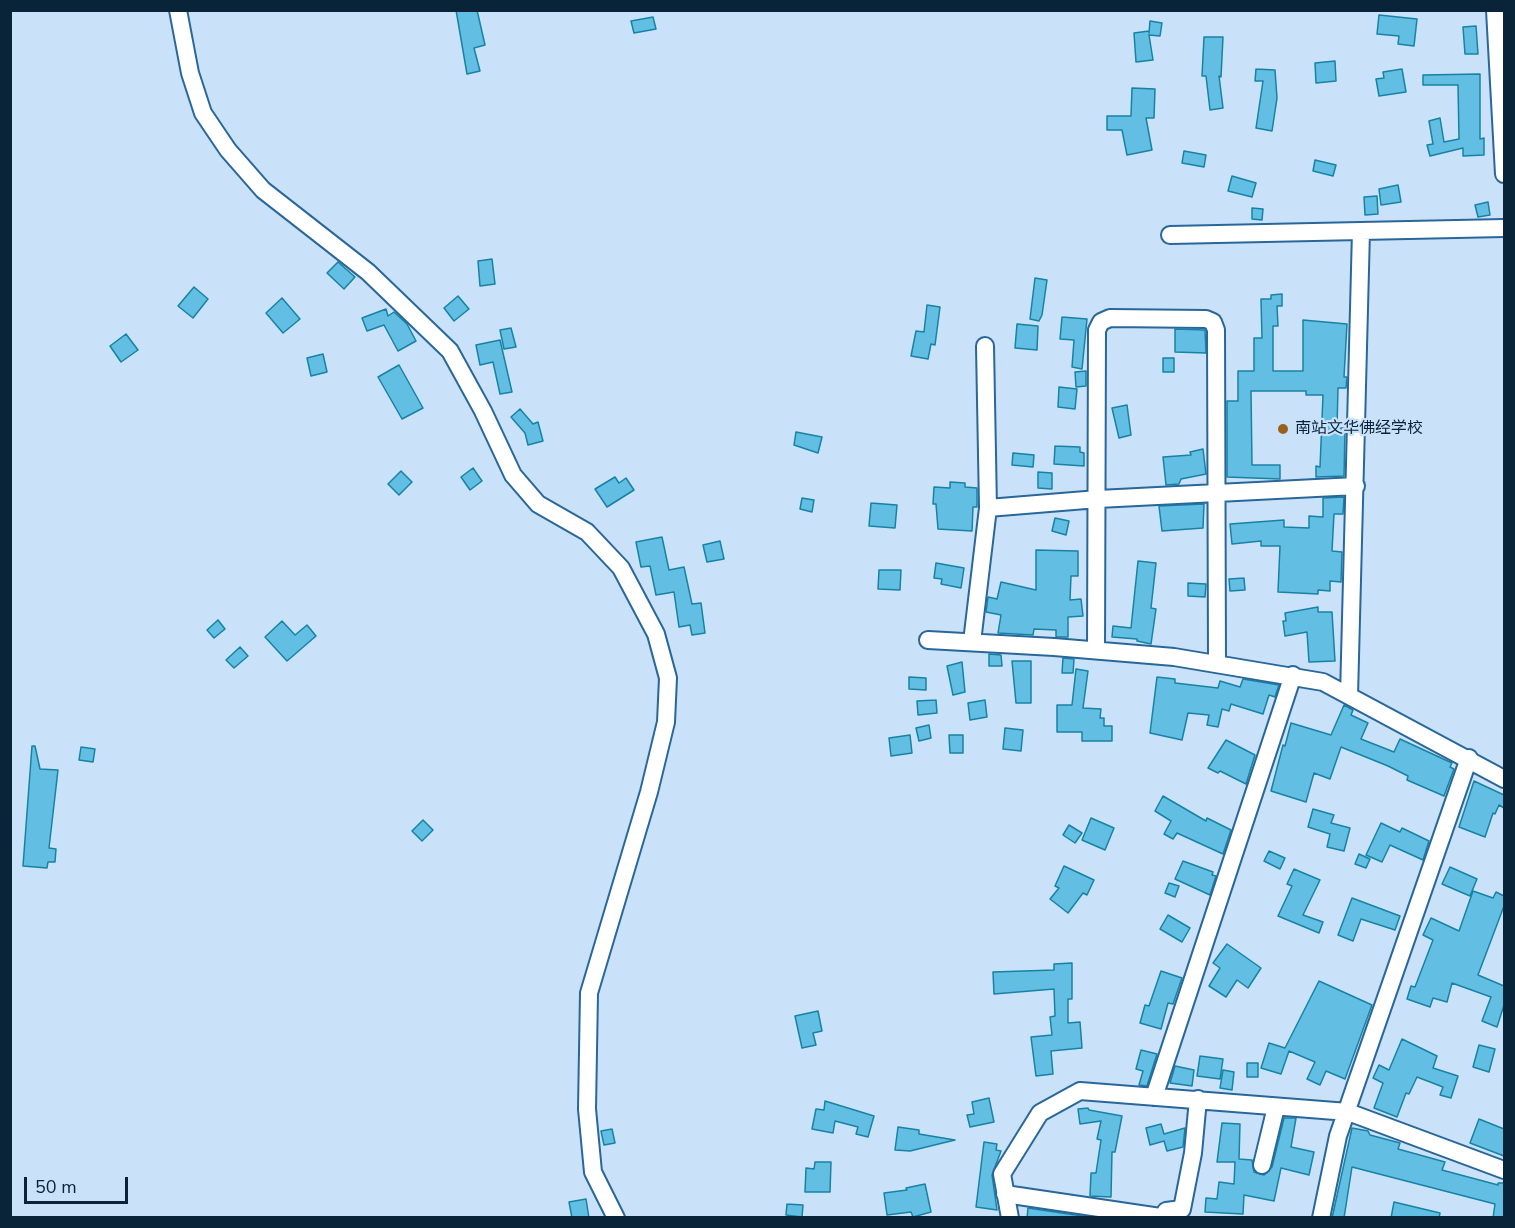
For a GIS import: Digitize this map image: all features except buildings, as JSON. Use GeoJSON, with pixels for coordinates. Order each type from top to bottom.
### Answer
{"type":"FeatureCollection","features":[{"type":"Feature","properties":{"kind":"street"},"geometry":{"type":"LineString","coordinates":[[178,10],[190,73],[203,113],[228,150],[263,190],[369,272],[450,351],[483,411],[513,475],[538,504],[586,532],[621,568],[656,634],[668,678],[666,722],[649,792],[589,993],[587,1109],[593,1172],[616,1218]]}},
{"type":"Feature","properties":{"kind":"street"},"geometry":{"type":"LineString","coordinates":[[1495,10],[1504,174]]}},
{"type":"Feature","properties":{"kind":"street"},"geometry":{"type":"LineString","coordinates":[[1170,235],[1504,228]]}},
{"type":"Feature","properties":{"kind":"street"},"geometry":{"type":"LineString","coordinates":[[1349,696],[1361,231]]}},
{"type":"Feature","properties":{"kind":"street"},"geometry":{"type":"LineString","coordinates":[[1096,650],[1097,330],[1101,322],[1110,318],[1206,320],[1213,322],[1216,330],[1216,664]]}},
{"type":"Feature","properties":{"kind":"street"},"geometry":{"type":"LineString","coordinates":[[972,642],[988,508],[984,346]]}},
{"type":"Feature","properties":{"kind":"street"},"geometry":{"type":"LineString","coordinates":[[988,508],[1098,499],[1356,486]]}},
{"type":"Feature","properties":{"kind":"street"},"geometry":{"type":"LineString","coordinates":[[928,640],[1096,650],[1216,664],[1293,675],[1323,682],[1469,758],[1504,779]]}},
{"type":"Feature","properties":{"kind":"street"},"geometry":{"type":"LineString","coordinates":[[1154,1097],[1293,675]]}},
{"type":"Feature","properties":{"kind":"street"},"geometry":{"type":"LineString","coordinates":[[1321,1218],[1332,1160],[1469,758]]}},
{"type":"Feature","properties":{"kind":"street"},"geometry":{"type":"LineString","coordinates":[[1010,1218],[1002,1174],[1040,1113],[1080,1091],[1348,1112],[1504,1170]]}},
{"type":"Feature","properties":{"kind":"street"},"geometry":{"type":"LineString","coordinates":[[1005,1194],[1168,1218],[1166,1211],[1182,1209],[1193,1153],[1198,1100]]}},
{"type":"Feature","properties":{"kind":"street"},"geometry":{"type":"LineString","coordinates":[[1262,1164],[1276,1107]]}},
{"type":"Feature","properties":{"kind":"place","name":"南站文华佛经学校"},"geometry":{"type":"Point","coordinates":[1283,429]}}]}
